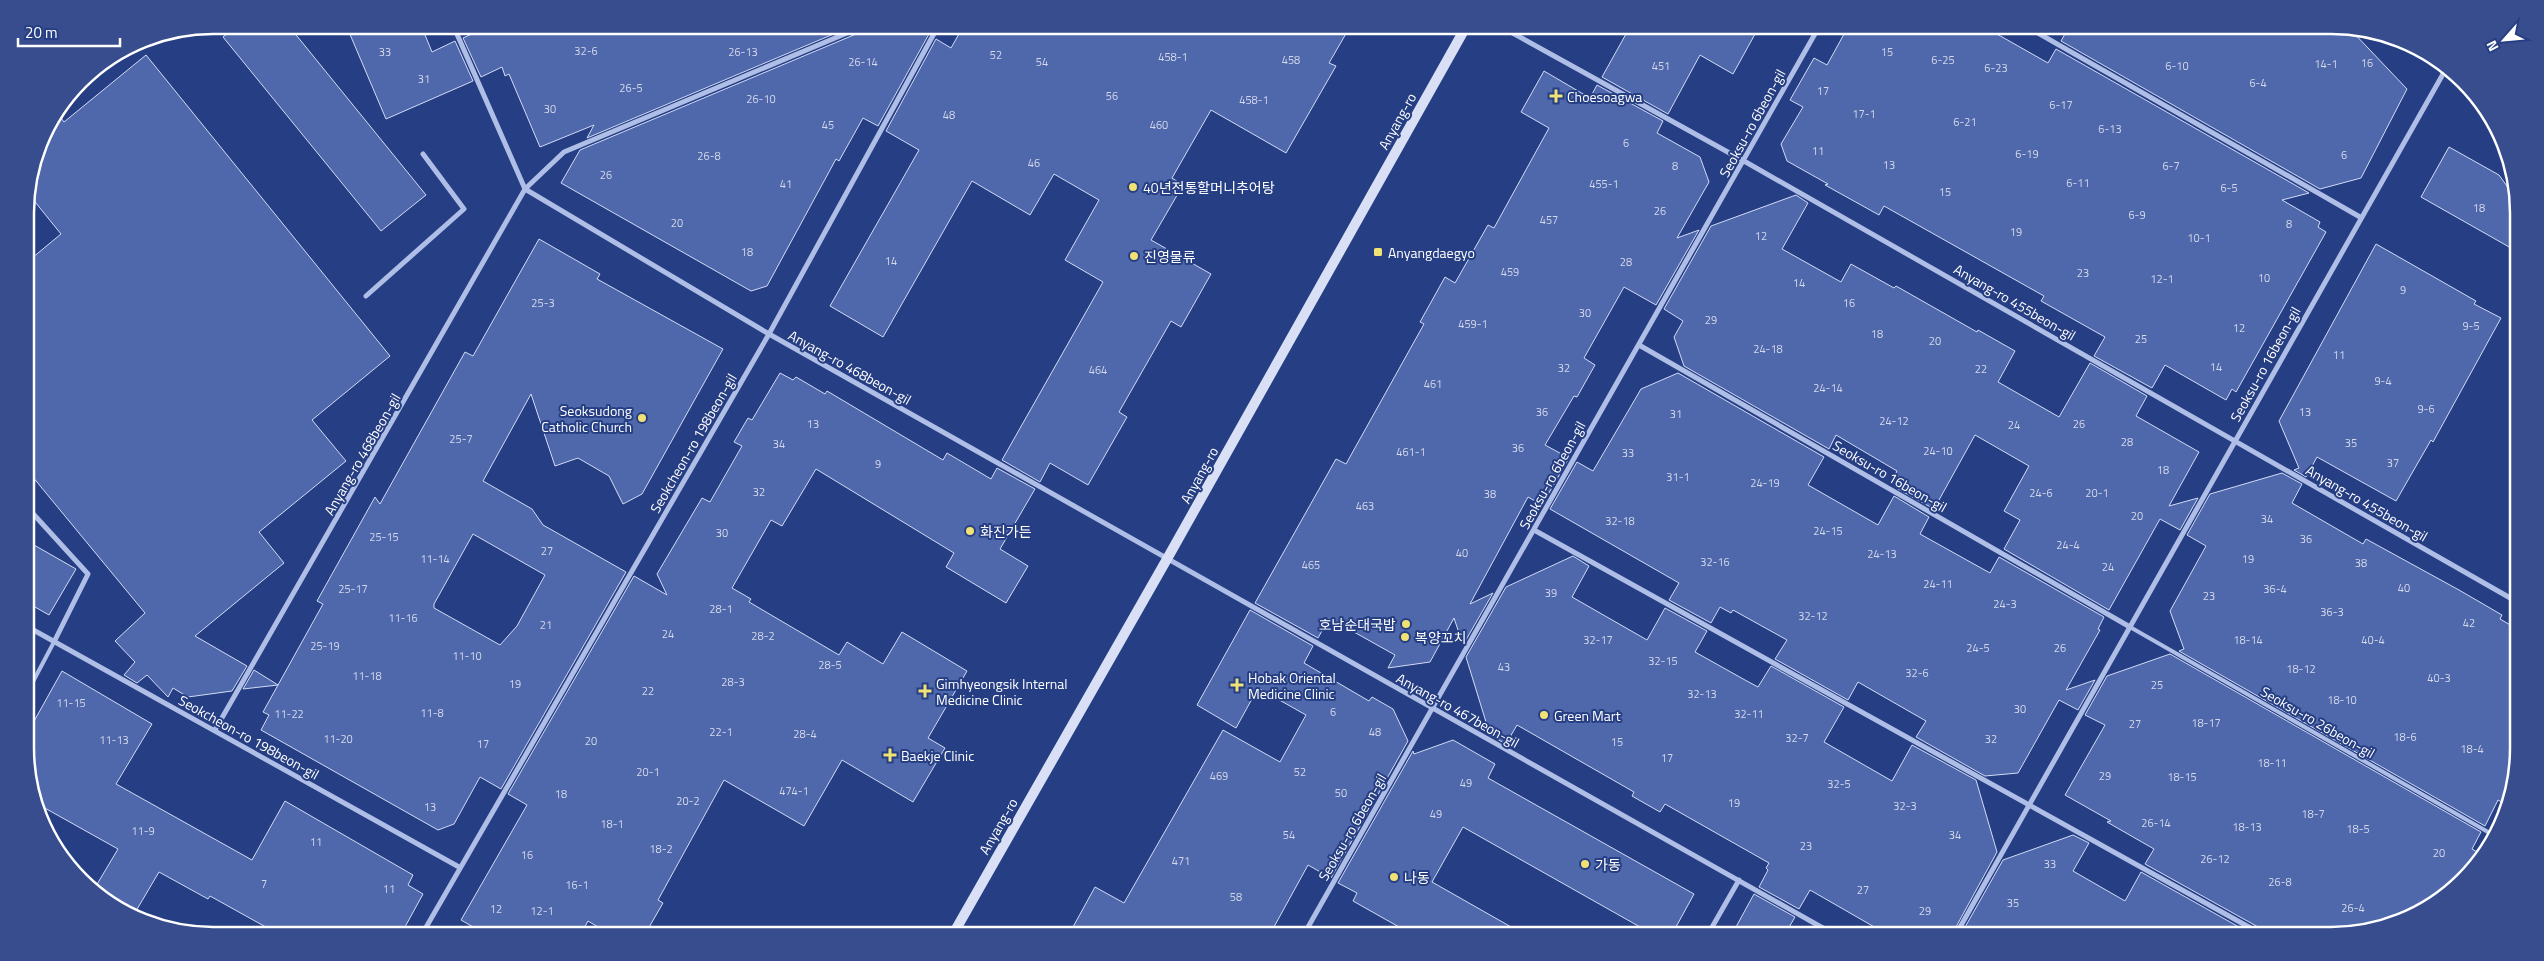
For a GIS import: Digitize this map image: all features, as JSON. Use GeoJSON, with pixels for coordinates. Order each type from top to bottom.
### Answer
{"type":"FeatureCollection","features":[{"type":"Feature","properties":{"kind":"street"},"geometry":{"type":"LineString","coordinates":[[457,34],[526,189]]}},
{"type":"Feature","properties":{"kind":"street","name":"Anyang-ro 468beon-gil"},"geometry":{"type":"LineString","coordinates":[[215,730],[526,189],[564,152],[845,34]]}},
{"type":"Feature","properties":{"kind":"street","name":"Seokcheon-ro 198beon-gil"},"geometry":{"type":"LineString","coordinates":[[426,927],[770,334],[934,34]]}},
{"type":"Feature","properties":{"kind":"street","name":"Anyang-ro"},"geometry":{"type":"LineString","coordinates":[[957,927],[1167,559],[1462,34]]}},
{"type":"Feature","properties":{"kind":"street","name":"Anyang-ro 455beon-gil"},"geometry":{"type":"LineString","coordinates":[[1514,34],[1744,161],[2510,598]]}},
{"type":"Feature","properties":{"kind":"street","name":"Seoksu-ro 6beon-gil"},"geometry":{"type":"LineString","coordinates":[[1308,927],[1815,34]]}},
{"type":"Feature","properties":{"kind":"street"},"geometry":{"type":"LineString","coordinates":[[2040,34],[2360,217]]}},
{"type":"Feature","properties":{"kind":"street","name":"Seoksu-ro 16beon-gil"},"geometry":{"type":"LineString","coordinates":[[1960,927],[2360,217],[2443,74]]}},
{"type":"Feature","properties":{"kind":"street"},"geometry":{"type":"LineString","coordinates":[[366,296],[464,209],[423,154]]}},
{"type":"Feature","properties":{"kind":"street","name":"Anyang-ro 468beon-gil"},"geometry":{"type":"LineString","coordinates":[[526,189],[770,334],[1167,559]]}},
{"type":"Feature","properties":{"kind":"street","name":"Seoksu-ro 16beon-gil"},"geometry":{"type":"LineString","coordinates":[[1638,345],[2130,627]]}},
{"type":"Feature","properties":{"kind":"street"},"geometry":{"type":"LineString","coordinates":[[34,515],[88,574],[54,642]]}},
{"type":"Feature","properties":{"kind":"street"},"geometry":{"type":"LineString","coordinates":[[1534,530],[2250,927]]}},
{"type":"Feature","properties":{"kind":"street","name":"Anyang-ro 467beon-gil"},"geometry":{"type":"LineString","coordinates":[[1167,559],[1821,927]]}},
{"type":"Feature","properties":{"kind":"street","name":"Seokcheon-ro 198beon-gil"},"geometry":{"type":"LineString","coordinates":[[34,630],[459,868]]}},
{"type":"Feature","properties":{"kind":"street"},"geometry":{"type":"LineString","coordinates":[[1712,927],[1739,880]]}},
{"type":"Feature","properties":{"kind":"lane","name":"Seoksu-ro 26beon-gil"},"geometry":{"type":"LineString","coordinates":[[2130,627],[2489,833]]}},
{"type":"Feature","properties":{"kind":"lane"},"geometry":{"type":"LineString","coordinates":[[34,680],[54,642]]}},
{"type":"Feature","properties":{"kind":"building"},"geometry":{"type":"Polygon","coordinates":[[[227,34],[295,34],[426,195],[381,231],[223,37],[227,34]]]}},
{"type":"Feature","properties":{"kind":"building"},"geometry":{"type":"Polygon","coordinates":[[[350,34],[425,34],[432,52],[455,41],[473,81],[386,119],[350,34]]]}},
{"type":"Feature","properties":{"kind":"building"},"geometry":{"type":"Polygon","coordinates":[[[472,34],[834,34],[587,138],[594,125],[540,147],[509,74],[505,76],[502,67],[481,77],[463,38],[472,34]]]}},
{"type":"Feature","properties":{"kind":"building"},"geometry":{"type":"Polygon","coordinates":[[[856,34],[929,34],[878,126],[863,118],[839,161],[836,159],[767,286],[751,291],[561,183],[580,150],[856,34]]]}},
{"type":"Feature","properties":{"kind":"building"},"geometry":{"type":"Polygon","coordinates":[[[959,34],[1346,34],[1329,63],[1336,66],[1286,153],[1211,110],[1172,178],[1183,185],[1151,240],[1211,274],[1181,327],[1171,321],[1119,412],[1127,417],[1088,485],[1050,463],[1040,482],[1002,460],[1103,282],[1065,260],[1099,200],[1054,174],[1030,215],[972,181],[883,337],[830,306],[919,150],[886,131],[936,39],[951,48],[959,34]]]}},
{"type":"Feature","properties":{"kind":"building"},"geometry":{"type":"Polygon","coordinates":[[[1626,34],[1755,34],[1733,74],[1700,55],[1668,114],[1602,77],[1626,34]]]}},
{"type":"Feature","properties":{"kind":"building"},"geometry":{"type":"Polygon","coordinates":[[[1844,34],[1997,34],[2048,63],[2056,49],[2309,193],[2282,200],[2320,222],[2318,227],[2326,232],[2236,392],[2232,389],[2226,400],[2165,365],[2152,388],[2094,356],[2105,337],[2041,301],[2044,296],[1884,206],[1879,215],[1787,161],[1781,144],[1803,107],[1790,100],[1814,58],[1827,65],[1844,34]]]}},
{"type":"Feature","properties":{"kind":"building"},"geometry":{"type":"Polygon","coordinates":[[[2065,34],[2355,35],[2407,89],[2361,178],[2320,189],[2061,41],[2065,34]]]}},
{"type":"Feature","properties":{"kind":"building"},"geometry":{"type":"Polygon","coordinates":[[[146,55],[390,356],[312,420],[346,461],[259,532],[284,563],[195,636],[247,666],[232,691],[188,697],[173,688],[168,697],[147,675],[137,683],[124,675],[135,662],[115,641],[145,613],[34,478],[34,256],[61,234],[34,201],[35,189],[47,144],[61,118],[64,122],[146,55]]]}},
{"type":"Feature","properties":{"kind":"building"},"geometry":{"type":"Polygon","coordinates":[[[1544,71],[1590,98],[1597,85],[1663,121],[1657,133],[1700,157],[1709,182],[1677,238],[1699,230],[1656,305],[1624,287],[1584,358],[1595,365],[1577,397],[1574,396],[1545,445],[1569,458],[1542,505],[1528,497],[1470,604],[1493,593],[1463,645],[1454,618],[1430,662],[1388,668],[1395,655],[1329,618],[1318,638],[1255,603],[1336,459],[1346,464],[1424,324],[1420,322],[1445,277],[1455,283],[1488,225],[1494,228],[1549,128],[1521,112],[1544,71]]]}},
{"type":"Feature","properties":{"kind":"building"},"geometry":{"type":"Polygon","coordinates":[[[2449,147],[2499,175],[2509,189],[2510,247],[2421,197],[2449,147]]]}},
{"type":"Feature","properties":{"kind":"building"},"geometry":{"type":"Polygon","coordinates":[[[1796,195],[1808,203],[1782,249],[1841,282],[1851,264],[1894,288],[1896,286],[1977,332],[1978,330],[2015,351],[1998,382],[2059,417],[2090,363],[2147,396],[2136,416],[2199,452],[2169,506],[2198,498],[2180,530],[2160,519],[2109,610],[2004,549],[2020,520],[2004,511],[2029,466],[1975,435],[1934,509],[1898,489],[1903,479],[1895,475],[1897,471],[1836,435],[1829,449],[1684,366],[1674,337],[1683,321],[1664,309],[1711,226],[1796,195]]]}},
{"type":"Feature","properties":{"kind":"building"},"geometry":{"type":"Polygon","coordinates":[[[539,239],[600,274],[597,279],[723,349],[642,494],[623,504],[609,476],[578,458],[555,466],[531,394],[483,481],[532,509],[543,525],[626,572],[501,789],[480,777],[454,824],[438,830],[261,730],[269,715],[263,712],[323,604],[317,601],[375,497],[380,504],[465,352],[473,356],[539,239]],[[473,534],[434,604],[434,608],[500,645],[517,626],[545,575],[473,534]]]}},
{"type":"Feature","properties":{"kind":"building"},"geometry":{"type":"Polygon","coordinates":[[[2376,244],[2476,301],[2474,304],[2501,318],[2433,442],[2431,440],[2396,501],[2317,457],[2306,477],[2294,470],[2299,468],[2279,421],[2376,244]]]}},
{"type":"Feature","properties":{"kind":"building"},"geometry":{"type":"Polygon","coordinates":[[[780,373],[793,380],[796,377],[825,394],[827,391],[943,460],[947,453],[991,479],[997,468],[1035,489],[1000,549],[1028,566],[1006,603],[946,567],[954,553],[816,469],[782,526],[771,520],[732,588],[751,599],[749,602],[839,655],[847,642],[883,664],[902,632],[967,671],[928,738],[945,748],[913,802],[842,760],[804,826],[724,780],[658,900],[663,903],[649,927],[598,927],[588,921],[585,927],[473,927],[461,920],[527,805],[508,794],[634,576],[667,595],[657,574],[702,498],[710,502],[742,446],[734,442],[748,418],[752,420],[780,373]]]}},
{"type":"Feature","properties":{"kind":"building"},"geometry":{"type":"Polygon","coordinates":[[[1678,373],[1824,457],[1808,485],[1878,525],[1894,496],[1929,517],[1920,534],[1990,573],[1999,557],[2104,617],[2098,629],[2100,630],[2066,690],[2095,680],[2078,710],[2059,700],[2018,773],[1985,776],[1916,737],[1926,721],[1858,682],[1848,700],[1775,659],[1787,640],[1733,610],[1731,613],[1720,607],[1711,623],[1669,600],[1679,583],[1550,509],[1577,462],[1593,471],[1641,389],[1678,373]]]}},
{"type":"Feature","properties":{"kind":"building"},"geometry":{"type":"Polygon","coordinates":[[[2282,473],[2302,484],[2292,503],[2363,544],[2366,539],[2502,615],[2500,619],[2510,625],[2510,760],[2502,802],[2498,800],[2485,826],[2179,651],[2184,649],[2170,611],[2206,546],[2187,535],[2210,494],[2282,473]]]}},
{"type":"Feature","properties":{"kind":"building"},"geometry":{"type":"Polygon","coordinates":[[[34,545],[76,569],[49,615],[34,606],[34,545]]]}},
{"type":"Feature","properties":{"kind":"building"},"geometry":{"type":"Polygon","coordinates":[[[1573,556],[1589,566],[1572,597],[1647,640],[1665,608],[1707,631],[1695,652],[1745,680],[1758,687],[1771,666],[1844,707],[1824,742],[1892,781],[1912,745],[1976,780],[1997,852],[1956,927],[1874,927],[1810,890],[1799,909],[1759,887],[1768,870],[1766,868],[1769,863],[1665,804],[1660,812],[1632,796],[1634,792],[1517,725],[1506,744],[1490,735],[1466,657],[1506,587],[1573,556]]]}},
{"type":"Feature","properties":{"kind":"building"},"geometry":{"type":"Polygon","coordinates":[[[1250,610],[1313,646],[1304,663],[1369,701],[1372,697],[1393,709],[1408,741],[1331,878],[1308,865],[1274,927],[1073,927],[1095,887],[1124,903],[1223,730],[1280,762],[1306,715],[1258,688],[1236,728],[1197,705],[1250,610]]]}},
{"type":"Feature","properties":{"kind":"building"},"geometry":{"type":"Polygon","coordinates":[[[2170,654],[2481,832],[2472,849],[2477,852],[2458,875],[2431,897],[2411,909],[2389,918],[2343,927],[2258,927],[2145,864],[2154,849],[2107,822],[2111,821],[2065,795],[2105,725],[2085,715],[2107,676],[2170,654]]]}},
{"type":"Feature","properties":{"kind":"building"},"geometry":{"type":"Polygon","coordinates":[[[254,670],[278,685],[243,689],[254,670]]]}},
{"type":"Feature","properties":{"kind":"building"},"geometry":{"type":"Polygon","coordinates":[[[62,671],[152,724],[116,784],[252,860],[285,801],[413,875],[408,885],[423,894],[405,927],[266,927],[210,896],[208,899],[159,872],[136,910],[113,897],[97,884],[118,849],[43,807],[35,772],[34,721],[62,671]]]}},
{"type":"Feature","properties":{"kind":"building"},"geometry":{"type":"Polygon","coordinates":[[[1453,740],[1495,764],[1488,778],[1694,894],[1676,927],[1640,927],[1463,827],[1432,882],[1511,927],[1399,927],[1353,901],[1357,893],[1338,883],[1413,751],[1414,754],[1453,740]]]}},
{"type":"Feature","properties":{"kind":"building"},"geometry":{"type":"Polygon","coordinates":[[[2073,835],[2089,843],[2073,871],[2125,901],[2141,872],[2239,927],[1965,927],[2003,860],[2073,835]]]}},
{"type":"Feature","properties":{"kind":"building"},"geometry":{"type":"Polygon","coordinates":[[[1754,894],[1795,917],[1789,927],[1736,927],[1754,894]]]}},
{"type":"Feature","properties":{"kind":"place","name":"Choesoagwa"},"geometry":{"type":"Point","coordinates":[1556,96]}},
{"type":"Feature","properties":{"kind":"place","name":"40년전통할머니추어탕"},"geometry":{"type":"Point","coordinates":[1133,187]}},
{"type":"Feature","properties":{"kind":"place","name":"Anyangdaegyo"},"geometry":{"type":"Point","coordinates":[1378,252]}},
{"type":"Feature","properties":{"kind":"place","name":"진영물류"},"geometry":{"type":"Point","coordinates":[1134,256]}},
{"type":"Feature","properties":{"kind":"place","name":"Seoksudong Catholic Church"},"geometry":{"type":"Point","coordinates":[642,418]}},
{"type":"Feature","properties":{"kind":"place","name":"화진가든"},"geometry":{"type":"Point","coordinates":[970,531]}},
{"type":"Feature","properties":{"kind":"place","name":"호남순대국밥"},"geometry":{"type":"Point","coordinates":[1406,624]}},
{"type":"Feature","properties":{"kind":"place","name":"복양꼬치"},"geometry":{"type":"Point","coordinates":[1405,637]}},
{"type":"Feature","properties":{"kind":"place","name":"Hobak Oriental Medicine Clinic"},"geometry":{"type":"Point","coordinates":[1237,685]}},
{"type":"Feature","properties":{"kind":"place","name":"Gimhyeongsik Internal Medicine Clinic"},"geometry":{"type":"Point","coordinates":[925,691]}},
{"type":"Feature","properties":{"kind":"place","name":"Green Mart"},"geometry":{"type":"Point","coordinates":[1544,715]}},
{"type":"Feature","properties":{"kind":"place","name":"Baekje Clinic"},"geometry":{"type":"Point","coordinates":[890,755]}},
{"type":"Feature","properties":{"kind":"place","name":"가동"},"geometry":{"type":"Point","coordinates":[1585,864]}},
{"type":"Feature","properties":{"kind":"place","name":"나동"},"geometry":{"type":"Point","coordinates":[1394,877]}}]}
